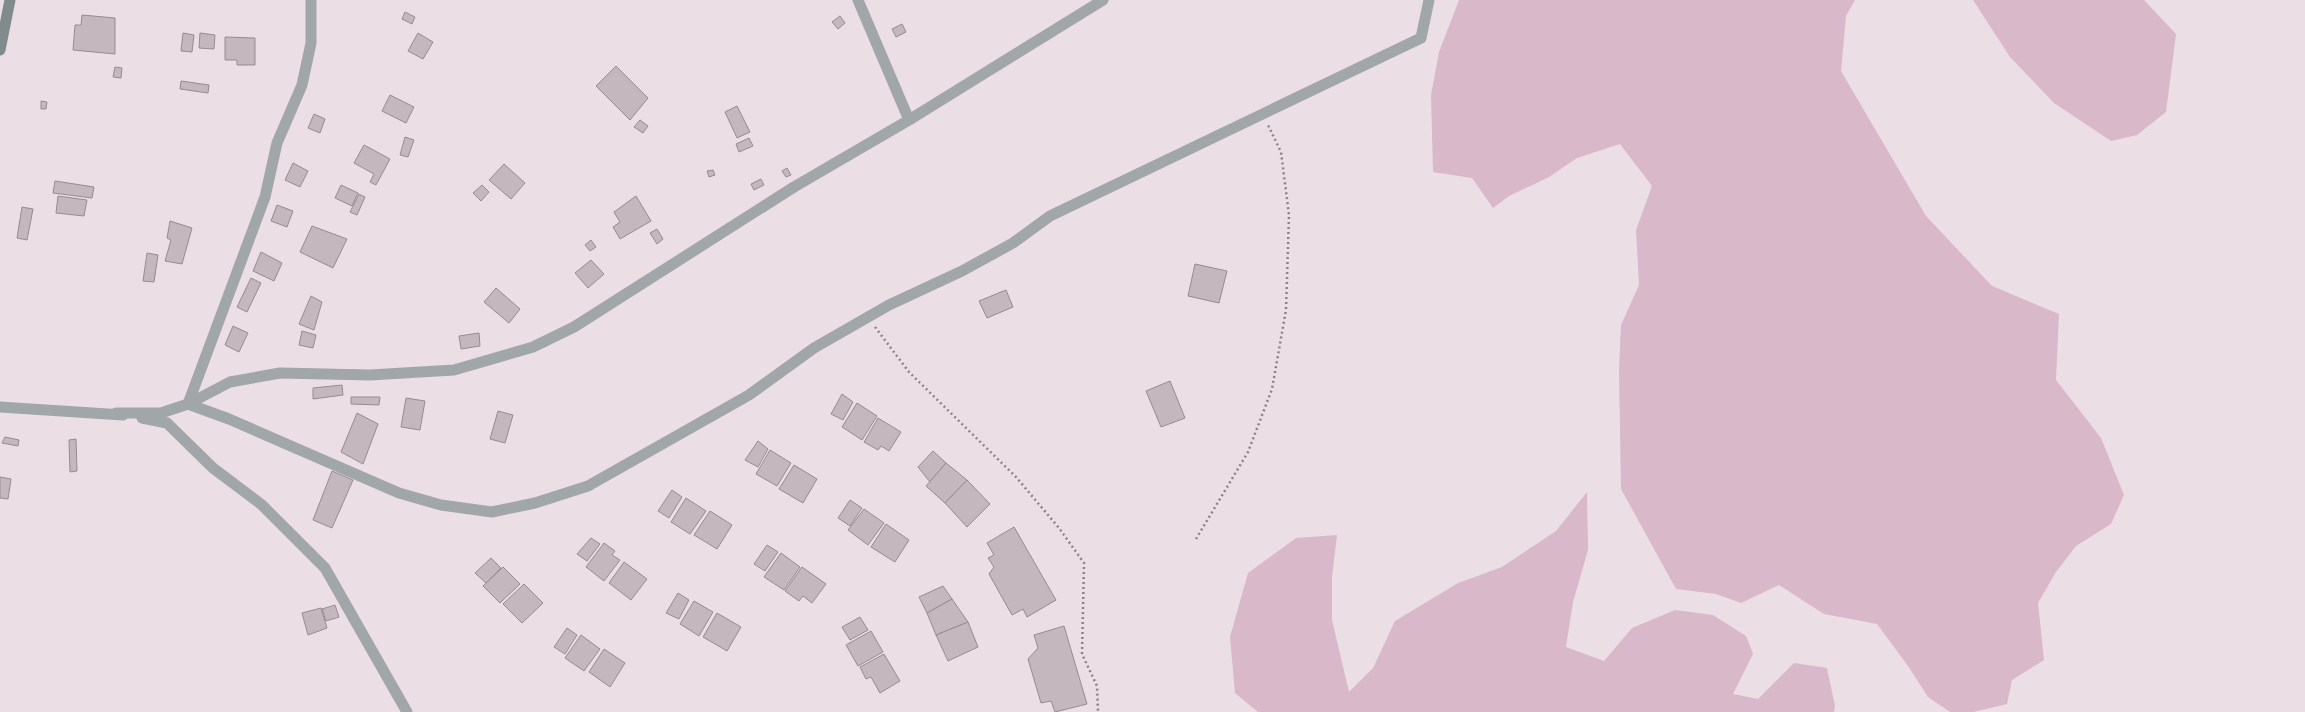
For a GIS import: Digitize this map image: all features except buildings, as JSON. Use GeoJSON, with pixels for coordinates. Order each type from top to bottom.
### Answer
{"type":"FeatureCollection","features":[{"type":"Feature","properties":{"kind":"main road"},"geometry":{"type":"LineString","coordinates":[[0,50],[10,0]]}},
{"type":"Feature","properties":{"kind":"street"},"geometry":{"type":"LineString","coordinates":[[188,404],[265,197],[277,143],[302,85],[311,43],[311,0]]}},
{"type":"Feature","properties":{"kind":"street"},"geometry":{"type":"LineString","coordinates":[[858,0],[909,120]]}},
{"type":"Feature","properties":{"kind":"street"},"geometry":{"type":"LineString","coordinates":[[0,407],[116,413],[161,413],[188,404],[230,382],[280,373],[370,375],[454,370],[534,347],[574,328],[794,187],[909,120],[1103,0]]}},
{"type":"Feature","properties":{"kind":"street"},"geometry":{"type":"LineString","coordinates":[[188,404],[229,419],[399,493],[441,505],[492,512],[535,503],[588,486],[749,394],[814,348],[868,317],[1013,243],[1050,216],[1420,38],[1429,0]]}},
{"type":"Feature","properties":{"kind":"street"},"geometry":{"type":"LineString","coordinates":[[116,413],[167,423],[213,468],[262,505],[325,568],[407,712]]}},
{"type":"Feature","properties":{"kind":"path"},"geometry":{"type":"LineString","coordinates":[[1196,539],[1248,452],[1272,389],[1286,310],[1289,215],[1281,152],[1262,114]]}},
{"type":"Feature","properties":{"kind":"path"},"geometry":{"type":"LineString","coordinates":[[868,317],[909,372],[1016,477],[1059,528],[1084,563],[1082,654],[1096,686],[1098,712]]}},
{"type":"Feature","properties":{"kind":"shaded area"},"geometry":{"type":"Polygon","coordinates":[[[1459,0],[1855,0],[1846,16],[1841,71],[1926,216],[1992,286],[2059,314],[2056,380],[2101,438],[2124,495],[2111,524],[2076,546],[2056,572],[2038,603],[2044,660],[2012,680],[2007,704],[1973,712],[1950,712],[1928,697],[1908,666],[1877,624],[1824,614],[1779,585],[1741,603],[1716,594],[1676,589],[1621,489],[1619,370],[1621,325],[1639,285],[1636,230],[1652,186],[1620,144],[1577,158],[1549,177],[1509,196],[1493,208],[1472,178],[1433,172],[1431,95],[1439,52],[1459,0]]]}},
{"type":"Feature","properties":{"kind":"shaded area"},"geometry":{"type":"Polygon","coordinates":[[[1973,0],[2144,0],[2176,34],[2166,112],[2137,135],[2111,141],[2054,103],[2010,57],[1973,0]]]}},
{"type":"Feature","properties":{"kind":"shaded area"},"geometry":{"type":"Polygon","coordinates":[[[1587,492],[1588,550],[1573,602],[1566,647],[1604,661],[1632,628],[1675,610],[1713,615],[1746,636],[1753,654],[1733,694],[1758,699],[1794,663],[1827,668],[1835,706],[1834,712],[1258,712],[1235,693],[1230,637],[1248,573],[1296,538],[1337,535],[1332,577],[1332,620],[1349,692],[1373,668],[1395,621],[1458,583],[1502,567],[1556,531],[1587,492]]]}}]}
